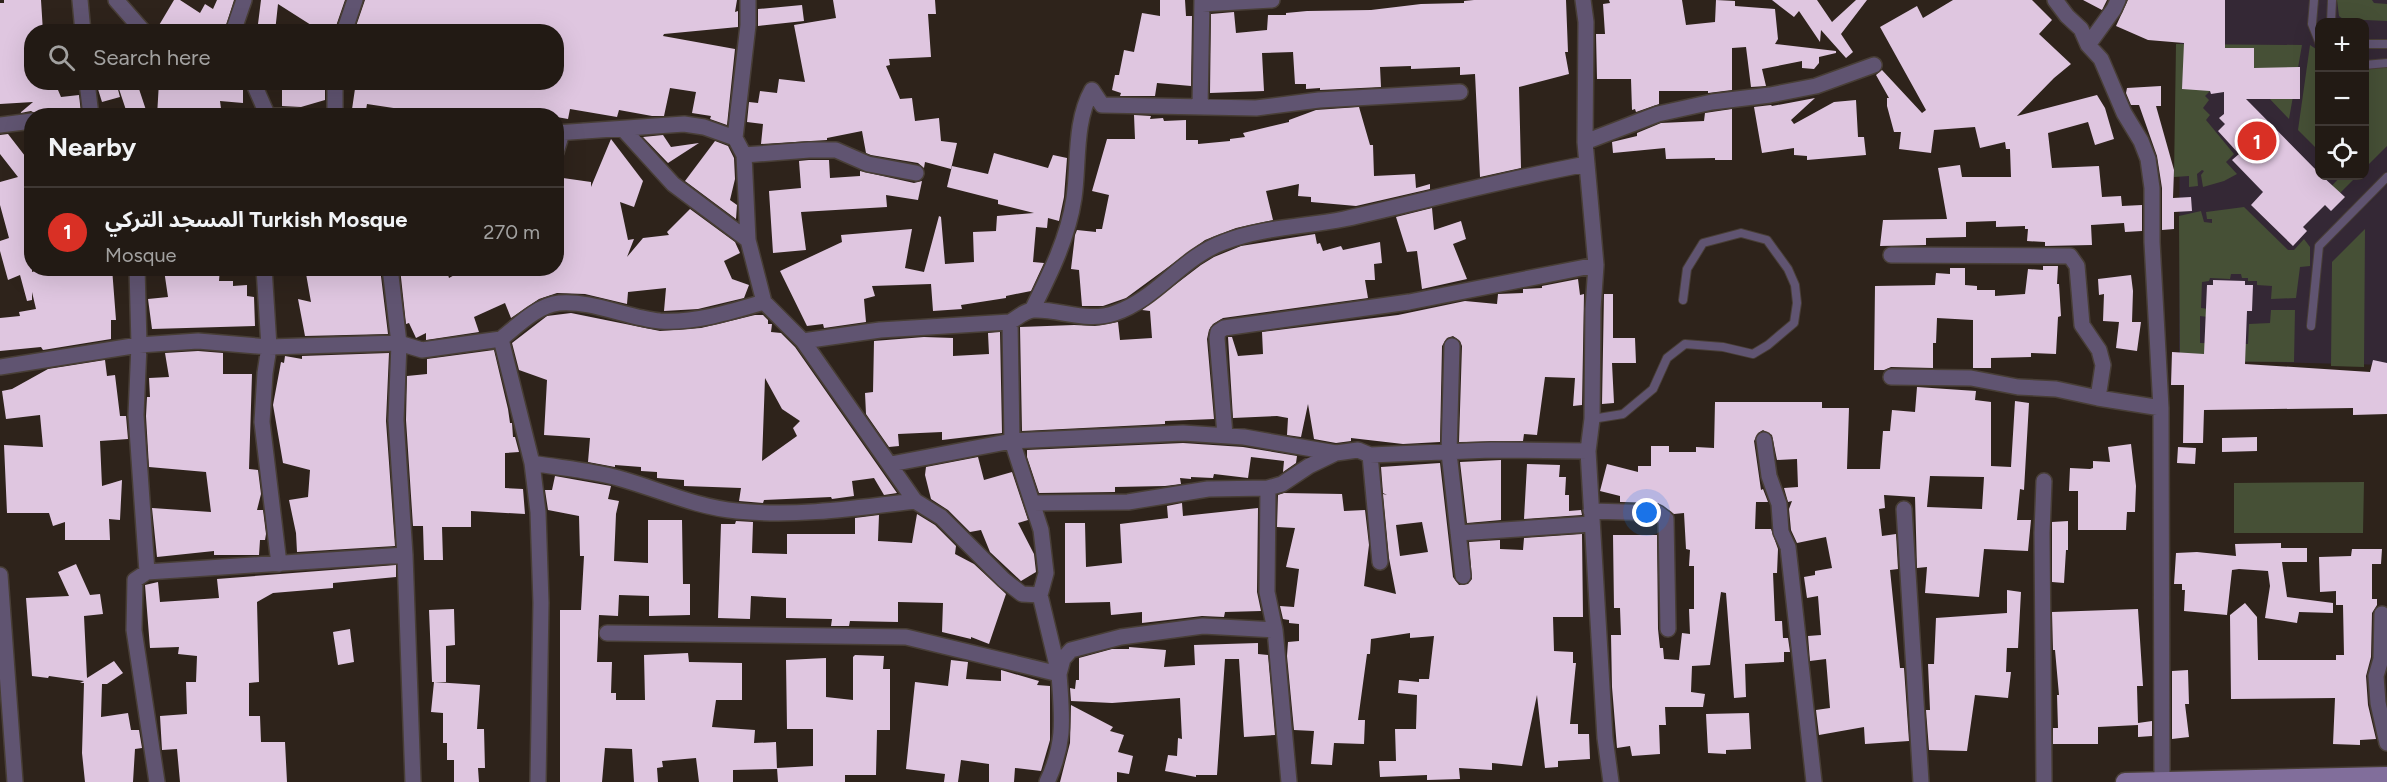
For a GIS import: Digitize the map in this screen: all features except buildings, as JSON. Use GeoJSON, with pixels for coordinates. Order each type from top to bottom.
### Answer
{"type":"FeatureCollection","features":[{"type":"Feature","properties":{"kind":"main road"},"geometry":{"type":"LineString","coordinates":[[2125,782],[2387,776]]}},
{"type":"Feature","properties":{"kind":"street"},"geometry":{"type":"LineString","coordinates":[[80,0],[82,24]]}},
{"type":"Feature","properties":{"kind":"street"},"geometry":{"type":"LineString","coordinates":[[116,0],[137,24]]}},
{"type":"Feature","properties":{"kind":"street"},"geometry":{"type":"LineString","coordinates":[[236,24],[244,0]]}},
{"type":"Feature","properties":{"kind":"street"},"geometry":{"type":"LineString","coordinates":[[347,24],[355,0]]}},
{"type":"Feature","properties":{"kind":"street"},"geometry":{"type":"LineString","coordinates":[[748,0],[748,25],[735,138],[744,155],[748,240],[764,302],[803,341],[915,501],[941,517],[1004,580],[1022,594],[1040,595]]}},
{"type":"Feature","properties":{"kind":"street"},"geometry":{"type":"LineString","coordinates":[[1200,107],[1202,2],[1272,0]]}},
{"type":"Feature","properties":{"kind":"street"},"geometry":{"type":"LineString","coordinates":[[1583,0],[1586,22],[1585,142],[1596,265],[1593,309],[1592,418],[1588,451],[1605,738],[1611,782]]}},
{"type":"Feature","properties":{"kind":"street"},"geometry":{"type":"LineString","coordinates":[[2055,0],[2067,16],[2081,28],[2088,45],[2101,59],[2124,113],[2141,141],[2148,159],[2152,188],[2152,242],[2161,408],[2162,782]]}},
{"type":"Feature","properties":{"kind":"street"},"geometry":{"type":"LineString","coordinates":[[2088,45],[2118,0]]}},
{"type":"Feature","properties":{"kind":"street"},"geometry":{"type":"LineString","coordinates":[[1585,142],[1658,114],[1712,102],[1770,95],[1816,86],[1874,65]]}},
{"type":"Feature","properties":{"kind":"street"},"geometry":{"type":"LineString","coordinates":[[88,90],[90,108]]}},
{"type":"Feature","properties":{"kind":"street"},"geometry":{"type":"LineString","coordinates":[[257,90],[263,108]]}},
{"type":"Feature","properties":{"kind":"street"},"geometry":{"type":"LineString","coordinates":[[335,90],[335,108]]}},
{"type":"Feature","properties":{"kind":"street"},"geometry":{"type":"LineString","coordinates":[[803,341],[880,330],[1010,322],[1032,310],[1056,262],[1074,199],[1081,127],[1092,90],[1102,105],[1256,108],[1319,100],[1460,92]]}},
{"type":"Feature","properties":{"kind":"street"},"geometry":{"type":"LineString","coordinates":[[0,125],[24,123]]}},
{"type":"Feature","properties":{"kind":"street"},"geometry":{"type":"LineString","coordinates":[[564,133],[684,124],[704,127],[735,138]]}},
{"type":"Feature","properties":{"kind":"street"},"geometry":{"type":"LineString","coordinates":[[623,129],[673,184],[748,240]]}},
{"type":"Feature","properties":{"kind":"street"},"geometry":{"type":"LineString","coordinates":[[744,155],[836,150],[868,164],[915,174]]}},
{"type":"Feature","properties":{"kind":"street"},"geometry":{"type":"LineString","coordinates":[[1032,310],[1078,317],[1112,315],[1149,296],[1159,285],[1195,258],[1222,242],[1256,232],[1340,219],[1587,164]]}},
{"type":"Feature","properties":{"kind":"street"},"geometry":{"type":"LineString","coordinates":[[1891,255],[2070,256],[2077,266],[2082,325],[2099,350],[2103,365],[2098,398]]}},
{"type":"Feature","properties":{"kind":"street"},"geometry":{"type":"LineString","coordinates":[[1225,435],[1217,338],[1218,332],[1224,328],[1409,302],[1596,265]]}},
{"type":"Feature","properties":{"kind":"street"},"geometry":{"type":"LineString","coordinates":[[137,276],[139,345],[136,415],[147,572]]}},
{"type":"Feature","properties":{"kind":"street"},"geometry":{"type":"LineString","coordinates":[[265,276],[269,347],[262,422],[279,564]]}},
{"type":"Feature","properties":{"kind":"street"},"geometry":{"type":"LineString","coordinates":[[391,276],[399,343],[396,420],[405,555],[413,782]]}},
{"type":"Feature","properties":{"kind":"street"},"geometry":{"type":"LineString","coordinates":[[0,367],[139,345],[198,341],[269,347],[399,343],[422,350],[501,339],[544,308],[560,303],[583,305],[660,321],[695,319],[729,313],[764,302]]}},
{"type":"Feature","properties":{"kind":"street"},"geometry":{"type":"LineString","coordinates":[[1010,322],[1012,441],[1041,530],[1046,573],[1040,595],[1059,674],[1063,723],[1060,747],[1047,782]]}},
{"type":"Feature","properties":{"kind":"street"},"geometry":{"type":"LineString","coordinates":[[501,339],[532,463],[538,512],[541,603],[538,782]]}},
{"type":"Feature","properties":{"kind":"street"},"geometry":{"type":"LineString","coordinates":[[1452,346],[1449,453],[1463,576]]}},
{"type":"Feature","properties":{"kind":"street"},"geometry":{"type":"LineString","coordinates":[[1891,378],[1971,378],[2018,387],[2056,389],[2161,408]]}},
{"type":"Feature","properties":{"kind":"street"},"geometry":{"type":"LineString","coordinates":[[891,464],[1012,441],[1183,433],[1255,438],[1336,453]]}},
{"type":"Feature","properties":{"kind":"street"},"geometry":{"type":"LineString","coordinates":[[1764,440],[1769,476],[1779,504],[1781,532],[1788,547],[1814,782]]}},
{"type":"Feature","properties":{"kind":"street"},"geometry":{"type":"LineString","coordinates":[[1033,503],[1128,502],[1208,489],[1268,488],[1282,484],[1309,466],[1336,453],[1358,450],[1370,455],[1588,451]]}},
{"type":"Feature","properties":{"kind":"street"},"geometry":{"type":"LineString","coordinates":[[1370,455],[1380,562]]}},
{"type":"Feature","properties":{"kind":"street"},"geometry":{"type":"LineString","coordinates":[[532,463],[617,478],[684,501],[735,511],[781,514],[915,501]]}},
{"type":"Feature","properties":{"kind":"street"},"geometry":{"type":"LineString","coordinates":[[2044,481],[2042,533],[2044,782]]}},
{"type":"Feature","properties":{"kind":"street"},"geometry":{"type":"LineString","coordinates":[[1268,488],[1267,592],[1275,630],[1289,782]]}},
{"type":"Feature","properties":{"kind":"street"},"geometry":{"type":"LineString","coordinates":[[1904,509],[1921,782]]}},
{"type":"Feature","properties":{"kind":"street"},"geometry":{"type":"LineString","coordinates":[[1458,533],[1658,513],[1666,519],[1668,629]]}},
{"type":"Feature","properties":{"kind":"street"},"geometry":{"type":"LineString","coordinates":[[157,782],[134,630],[135,580],[147,572],[200,567],[405,555]]}},
{"type":"Feature","properties":{"kind":"street"},"geometry":{"type":"LineString","coordinates":[[0,575],[15,782]]}},
{"type":"Feature","properties":{"kind":"street"},"geometry":{"type":"LineString","coordinates":[[2382,614],[2381,659],[2376,676],[2378,703],[2387,743]]}},
{"type":"Feature","properties":{"kind":"street"},"geometry":{"type":"LineString","coordinates":[[1059,674],[1063,659],[1071,650],[1121,636],[1203,626],[1275,630]]}},
{"type":"Feature","properties":{"kind":"street"},"geometry":{"type":"LineString","coordinates":[[607,633],[906,637],[1059,674]]}},
{"type":"Feature","properties":{"kind":"lane"},"geometry":{"type":"LineString","coordinates":[[2314,0],[2312,24],[2315,33]]}},
{"type":"Feature","properties":{"kind":"lane"},"geometry":{"type":"LineString","coordinates":[[2331,18],[2332,0]]}},
{"type":"Feature","properties":{"kind":"lane"},"geometry":{"type":"LineString","coordinates":[[2369,44],[2387,44]]}},
{"type":"Feature","properties":{"kind":"lane"},"geometry":{"type":"LineString","coordinates":[[2369,65],[2387,63]]}},
{"type":"Feature","properties":{"kind":"lane"},"geometry":{"type":"LineString","coordinates":[[2311,326],[2319,246],[2387,177]]}},
{"type":"Feature","properties":{"kind":"lane"},"geometry":{"type":"LineString","coordinates":[[1592,418],[1623,414],[1653,389],[1667,358],[1685,345],[1723,347],[1753,354],[1768,345],[1794,323],[1797,303],[1795,285],[1788,269],[1767,240],[1741,233],[1702,243],[1687,269],[1683,300]]}},
{"type":"Feature","properties":{"kind":"shaded area"},"geometry":{"type":"Polygon","coordinates":[[[2180,0],[2387,0],[2387,365],[2179,360],[2180,0]]]}},
{"type":"Feature","properties":{"kind":"green space"},"geometry":{"type":"Polygon","coordinates":[[[2337,0],[2372,0],[2374,3],[2387,4],[2387,21],[2339,16],[2337,0]]]}},
{"type":"Feature","properties":{"kind":"green space"},"geometry":{"type":"Polygon","coordinates":[[[2176,44],[2302,45],[2289,119],[2267,96],[2218,83],[2205,96],[2209,100],[2203,108],[2210,115],[2206,120],[2234,154],[2226,162],[2237,174],[2224,181],[2203,187],[2201,175],[2204,171],[2202,170],[2197,174],[2198,186],[2189,187],[2189,176],[2174,177],[2176,44]]]}},
{"type":"Feature","properties":{"kind":"green space"},"geometry":{"type":"Polygon","coordinates":[[[2310,45],[2315,48],[2315,147],[2298,130],[2310,45]]]}},
{"type":"Feature","properties":{"kind":"green space"},"geometry":{"type":"Polygon","coordinates":[[[2387,62],[2387,146],[2369,164],[2369,72],[2369,63],[2387,62]]]}},
{"type":"Feature","properties":{"kind":"green space"},"geometry":{"type":"Polygon","coordinates":[[[2337,180],[2353,180],[2334,199],[2326,192],[2337,180]]]}},
{"type":"Feature","properties":{"kind":"green space"},"geometry":{"type":"Polygon","coordinates":[[[2244,207],[2288,250],[2294,250],[2304,239],[2310,247],[2310,266],[2300,267],[2296,298],[2271,299],[2272,286],[2257,285],[2257,281],[2248,281],[2248,278],[2242,278],[2241,274],[2231,274],[2230,279],[2210,278],[2209,281],[2202,282],[2201,308],[2209,309],[2208,317],[2200,316],[2200,343],[2248,344],[2249,324],[2270,323],[2271,310],[2295,310],[2294,362],[2180,361],[2179,216],[2201,211],[2204,222],[2212,223],[2212,219],[2207,219],[2206,212],[2244,207]]]}},
{"type":"Feature","properties":{"kind":"green space"},"geometry":{"type":"Polygon","coordinates":[[[2365,229],[2364,367],[2331,366],[2332,262],[2365,229]]]}},
{"type":"Feature","properties":{"kind":"green space"},"geometry":{"type":"Polygon","coordinates":[[[2364,482],[2363,533],[2234,533],[2234,483],[2364,482]]]}},
{"type":"Feature","properties":{"kind":"place","name":"المسجد التركي Turkish Mosque"},"geometry":{"type":"Point","coordinates":[2257,141]}}]}
